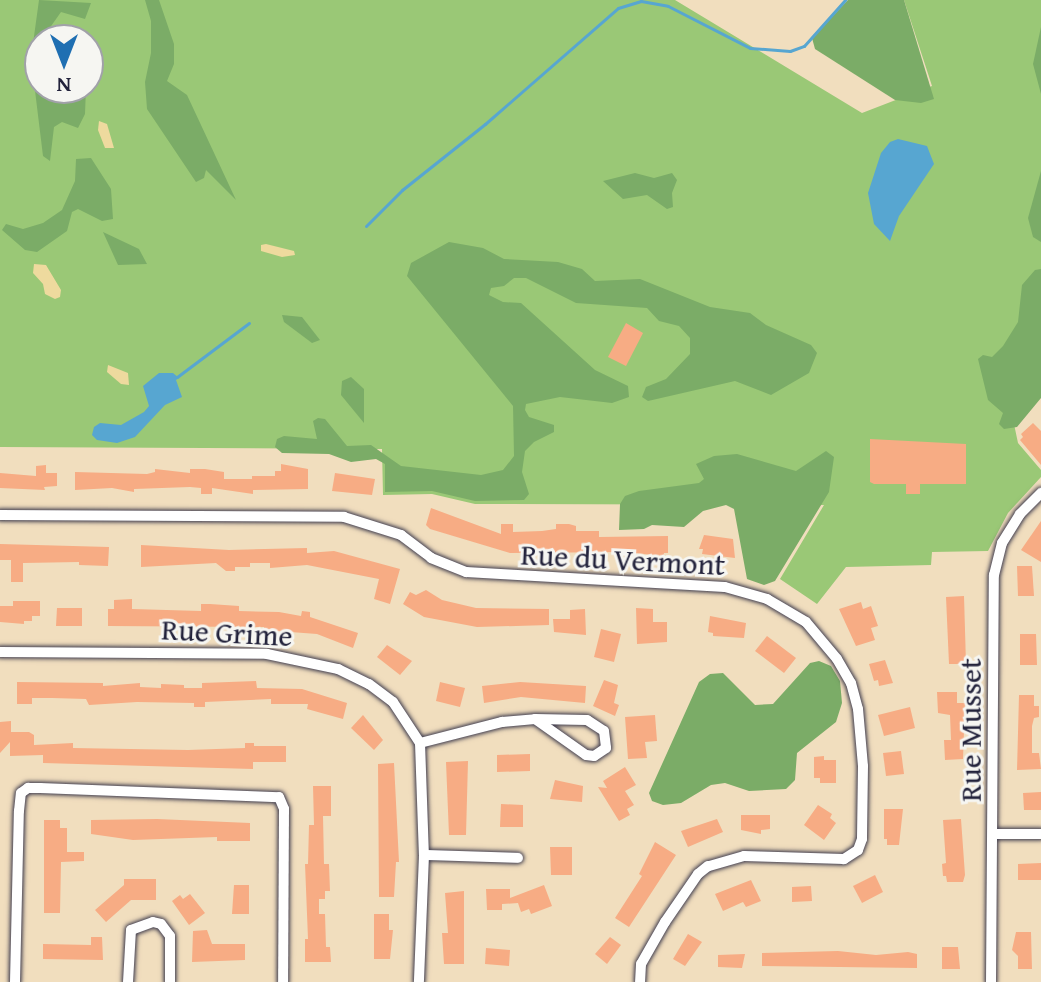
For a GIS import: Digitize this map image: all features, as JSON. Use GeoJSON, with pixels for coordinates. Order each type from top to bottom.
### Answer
{"type":"FeatureCollection","features":[{"type":"Feature","properties":{"kind":"street","name":"Rue Musset"},"geometry":{"type":"LineString","coordinates":[[991,982],[996,563],[1013,523],[1041,493]]}},
{"type":"Feature","properties":{"kind":"street","name":"Rue du Vermont"},"geometry":{"type":"LineString","coordinates":[[0,515],[344,517],[401,535],[431,558],[466,572],[725,587],[767,599],[806,622],[837,659],[851,683],[858,709],[863,766],[862,839],[858,850],[844,859],[744,856],[708,866],[698,874],[665,922],[641,964],[640,982]]}},
{"type":"Feature","properties":{"kind":"street","name":"Rue Grime"},"geometry":{"type":"LineString","coordinates":[[0,652],[267,654],[304,659],[338,669],[369,684],[393,702],[420,743]]}},
{"type":"Feature","properties":{"kind":"street"},"geometry":{"type":"LineString","coordinates":[[419,982],[424,855],[420,743],[502,722],[535,719],[587,720],[604,731],[606,748],[594,756],[586,755],[535,719]]}},
{"type":"Feature","properties":{"kind":"street"},"geometry":{"type":"LineString","coordinates":[[15,982],[19,811],[21,793],[28,788],[272,793],[279,797],[284,809],[283,982]]}},
{"type":"Feature","properties":{"kind":"street"},"geometry":{"type":"LineString","coordinates":[[994,834],[1041,834]]}},
{"type":"Feature","properties":{"kind":"street"},"geometry":{"type":"LineString","coordinates":[[424,855],[518,858]]}},
{"type":"Feature","properties":{"kind":"street"},"geometry":{"type":"LineString","coordinates":[[128,982],[131,930],[153,922],[167,930],[170,936],[170,982]]}},
{"type":"Feature","properties":{"kind":"green space"},"geometry":{"type":"Polygon","coordinates":[[[0,0],[675,0],[862,113],[932,86],[904,0],[1041,0],[1041,385],[1014,424],[1018,443],[1041,470],[1041,477],[1008,513],[988,551],[932,552],[931,565],[846,567],[817,604],[780,579],[824,505],[475,504],[432,494],[383,495],[382,449],[0,447],[0,0]]]}},
{"type":"Feature","properties":{"kind":"green space"},"geometry":{"type":"Polygon","coordinates":[[[39,0],[91,3],[85,19],[61,12],[53,24],[36,24],[39,0]]]}},
{"type":"Feature","properties":{"kind":"green space"},"geometry":{"type":"Polygon","coordinates":[[[145,0],[159,0],[174,44],[174,64],[167,81],[187,95],[236,200],[206,170],[204,178],[196,182],[147,109],[145,82],[151,53],[151,21],[145,0]]]}},
{"type":"Feature","properties":{"kind":"green space"},"geometry":{"type":"Polygon","coordinates":[[[848,0],[904,0],[934,99],[921,103],[895,100],[815,49],[812,38],[848,0]]]}},
{"type":"Feature","properties":{"kind":"green space"},"geometry":{"type":"Polygon","coordinates":[[[1041,27],[1041,94],[1033,64],[1041,27]]]}},
{"type":"Feature","properties":{"kind":"green space"},"geometry":{"type":"Polygon","coordinates":[[[37,104],[85,104],[85,114],[78,128],[62,122],[54,127],[50,161],[43,156],[37,104]]]}},
{"type":"Feature","properties":{"kind":"green space"},"geometry":{"type":"Polygon","coordinates":[[[91,158],[111,189],[113,219],[102,221],[78,209],[72,212],[67,231],[37,252],[25,250],[2,230],[6,224],[23,229],[43,223],[62,210],[75,181],[76,159],[91,158]]]}},
{"type":"Feature","properties":{"kind":"green space"},"geometry":{"type":"Polygon","coordinates":[[[1041,171],[1041,242],[1033,237],[1028,218],[1041,171]]]}},
{"type":"Feature","properties":{"kind":"green space"},"geometry":{"type":"Polygon","coordinates":[[[635,173],[654,178],[672,173],[677,180],[672,193],[673,207],[667,209],[647,195],[623,199],[603,181],[635,173]]]}},
{"type":"Feature","properties":{"kind":"green space"},"geometry":{"type":"Polygon","coordinates":[[[103,232],[139,249],[147,264],[118,265],[103,232]]]}},
{"type":"Feature","properties":{"kind":"green space"},"geometry":{"type":"Polygon","coordinates":[[[449,242],[483,248],[504,259],[558,262],[582,269],[595,281],[640,279],[710,307],[750,313],[766,325],[811,345],[817,353],[809,373],[771,395],[735,381],[648,401],[642,397],[646,387],[666,379],[690,354],[690,338],[679,326],[659,321],[647,308],[576,303],[526,278],[514,278],[504,286],[491,288],[489,295],[503,302],[521,303],[595,370],[628,386],[629,397],[612,403],[560,397],[526,404],[529,417],[554,425],[554,432],[534,442],[525,451],[522,472],[529,494],[524,500],[475,501],[432,491],[385,492],[385,464],[376,459],[351,462],[329,454],[282,453],[275,447],[277,439],[284,436],[317,439],[313,421],[318,418],[325,419],[347,446],[371,445],[401,466],[481,475],[503,470],[514,456],[513,406],[407,276],[411,263],[449,242]]]}},
{"type":"Feature","properties":{"kind":"green space"},"geometry":{"type":"Polygon","coordinates":[[[1041,269],[1041,398],[1017,427],[1004,429],[999,424],[1003,413],[988,400],[978,359],[983,355],[992,357],[1003,346],[1018,322],[1022,285],[1035,270],[1041,269]]]}},
{"type":"Feature","properties":{"kind":"green space"},"geometry":{"type":"Polygon","coordinates":[[[282,315],[302,317],[320,340],[312,343],[284,322],[282,315]]]}},
{"type":"Feature","properties":{"kind":"green space"},"geometry":{"type":"Polygon","coordinates":[[[351,377],[364,389],[364,423],[341,395],[342,381],[351,377]]]}},
{"type":"Feature","properties":{"kind":"green space"},"geometry":{"type":"Polygon","coordinates":[[[826,451],[834,457],[829,492],[775,581],[764,585],[747,579],[734,509],[726,505],[703,511],[684,527],[652,525],[644,529],[619,530],[620,504],[625,496],[639,491],[699,483],[704,479],[696,464],[714,456],[737,454],[796,471],[826,451]]]}},
{"type":"Feature","properties":{"kind":"green space"},"geometry":{"type":"Polygon","coordinates":[[[819,661],[831,666],[840,681],[842,703],[836,722],[797,753],[795,780],[786,789],[749,791],[725,783],[711,785],[681,803],[663,805],[652,801],[649,793],[699,682],[710,674],[723,673],[755,705],[773,704],[810,663],[819,661]]]}},
{"type":"Feature","properties":{"kind":"sand"},"geometry":{"type":"Polygon","coordinates":[[[99,121],[107,124],[114,148],[105,148],[98,130],[99,121]]]}},
{"type":"Feature","properties":{"kind":"sand"},"geometry":{"type":"Polygon","coordinates":[[[261,245],[294,251],[295,255],[282,257],[261,251],[261,245]]]}},
{"type":"Feature","properties":{"kind":"sand"},"geometry":{"type":"Polygon","coordinates":[[[34,264],[46,265],[61,290],[60,297],[55,299],[45,294],[43,284],[33,273],[34,264]]]}},
{"type":"Feature","properties":{"kind":"sand"},"geometry":{"type":"Polygon","coordinates":[[[108,365],[128,373],[129,385],[121,384],[107,372],[108,365]]]}},
{"type":"Feature","properties":{"kind":"water"},"geometry":{"type":"Polygon","coordinates":[[[898,139],[927,146],[934,164],[899,216],[890,241],[874,224],[868,193],[881,153],[890,142],[898,139]]]}},
{"type":"Feature","properties":{"kind":"water"},"geometry":{"type":"Polygon","coordinates":[[[159,373],[173,373],[179,378],[176,380],[182,397],[165,405],[135,437],[117,443],[97,440],[92,435],[94,427],[100,423],[121,425],[144,412],[149,406],[143,386],[159,373]]]}},
{"type":"Feature","properties":{"kind":"building"},"geometry":{"type":"Polygon","coordinates":[[[626,323],[643,333],[626,366],[608,357],[626,323]]]}},
{"type":"Feature","properties":{"kind":"building"},"geometry":{"type":"Polygon","coordinates":[[[1033,423],[1041,431],[1041,465],[1020,440],[1023,437],[1021,434],[1033,423]]]}},
{"type":"Feature","properties":{"kind":"building"},"geometry":{"type":"Polygon","coordinates":[[[870,439],[966,444],[966,484],[920,484],[920,494],[906,494],[906,484],[874,484],[870,482],[870,439]]]}},
{"type":"Feature","properties":{"kind":"building"},"geometry":{"type":"Polygon","coordinates":[[[281,464],[308,469],[308,489],[253,490],[253,494],[212,488],[212,494],[201,494],[201,488],[190,487],[134,489],[134,492],[112,488],[75,490],[75,472],[147,474],[155,472],[155,469],[190,473],[190,469],[205,469],[224,472],[224,479],[252,479],[252,476],[275,476],[275,471],[281,471],[281,464]]]}},
{"type":"Feature","properties":{"kind":"building"},"geometry":{"type":"Polygon","coordinates":[[[46,465],[46,473],[57,473],[57,486],[44,487],[45,490],[0,488],[0,473],[36,476],[36,466],[46,465]]]}},
{"type":"Feature","properties":{"kind":"building"},"geometry":{"type":"Polygon","coordinates":[[[335,473],[375,479],[372,495],[332,491],[335,473]]]}},
{"type":"Feature","properties":{"kind":"building"},"geometry":{"type":"Polygon","coordinates":[[[431,508],[501,534],[501,524],[513,524],[513,532],[556,529],[556,524],[569,524],[576,526],[576,531],[599,531],[599,537],[668,536],[668,553],[664,556],[624,552],[510,553],[430,529],[426,525],[431,508]]]}},
{"type":"Feature","properties":{"kind":"building"},"geometry":{"type":"Polygon","coordinates":[[[1041,521],[1041,562],[1021,550],[1041,521]]]}},
{"type":"Feature","properties":{"kind":"building"},"geometry":{"type":"Polygon","coordinates":[[[704,535],[733,539],[735,558],[702,554],[703,549],[699,549],[704,535]]]}},
{"type":"Feature","properties":{"kind":"building"},"geometry":{"type":"Polygon","coordinates":[[[0,544],[109,547],[108,566],[79,565],[79,562],[23,563],[23,582],[11,582],[11,560],[0,560],[0,544]]]}},
{"type":"Feature","properties":{"kind":"building"},"geometry":{"type":"Polygon","coordinates":[[[141,545],[229,550],[307,548],[307,553],[334,551],[400,569],[390,604],[374,599],[379,579],[307,565],[270,568],[270,563],[250,563],[250,567],[235,567],[235,571],[226,571],[216,563],[141,567],[141,545]]]}},
{"type":"Feature","properties":{"kind":"building"},"geometry":{"type":"Polygon","coordinates":[[[1017,566],[1032,566],[1034,596],[1018,596],[1017,566]]]}},
{"type":"Feature","properties":{"kind":"building"},"geometry":{"type":"Polygon","coordinates":[[[426,590],[442,600],[476,608],[549,609],[549,625],[477,627],[424,617],[403,604],[410,592],[416,595],[426,590]]]}},
{"type":"Feature","properties":{"kind":"building"},"geometry":{"type":"Polygon","coordinates":[[[964,596],[966,664],[949,664],[946,597],[964,596]]]}},
{"type":"Feature","properties":{"kind":"building"},"geometry":{"type":"Polygon","coordinates":[[[132,599],[132,609],[201,611],[201,604],[210,604],[239,606],[239,611],[301,616],[302,611],[310,612],[310,617],[358,633],[353,648],[317,634],[264,630],[264,627],[108,626],[108,609],[114,609],[114,600],[132,599]]]}},
{"type":"Feature","properties":{"kind":"building"},"geometry":{"type":"Polygon","coordinates":[[[13,601],[40,601],[40,616],[32,616],[32,621],[24,621],[24,624],[0,622],[0,606],[13,606],[13,601]]]}},
{"type":"Feature","properties":{"kind":"building"},"geometry":{"type":"Polygon","coordinates":[[[861,602],[863,609],[871,606],[878,626],[871,628],[875,640],[856,646],[839,609],[861,602]]]}},
{"type":"Feature","properties":{"kind":"building"},"geometry":{"type":"Polygon","coordinates":[[[57,608],[82,608],[82,626],[56,626],[57,608]]]}},
{"type":"Feature","properties":{"kind":"building"},"geometry":{"type":"Polygon","coordinates":[[[636,608],[653,609],[653,622],[667,622],[667,642],[637,644],[636,608]]]}},
{"type":"Feature","properties":{"kind":"building"},"geometry":{"type":"Polygon","coordinates":[[[585,609],[586,635],[554,632],[553,619],[570,619],[570,610],[585,609]]]}},
{"type":"Feature","properties":{"kind":"building"},"geometry":{"type":"Polygon","coordinates":[[[710,616],[746,623],[744,638],[713,636],[708,632],[710,616]]]}},
{"type":"Feature","properties":{"kind":"building"},"geometry":{"type":"Polygon","coordinates":[[[601,629],[621,634],[614,662],[594,657],[601,629]]]}},
{"type":"Feature","properties":{"kind":"building"},"geometry":{"type":"Polygon","coordinates":[[[1020,634],[1036,634],[1037,665],[1020,665],[1020,634]]]}},
{"type":"Feature","properties":{"kind":"building"},"geometry":{"type":"Polygon","coordinates":[[[767,636],[796,658],[784,673],[755,651],[767,636]]]}},
{"type":"Feature","properties":{"kind":"building"},"geometry":{"type":"Polygon","coordinates":[[[387,645],[412,661],[400,675],[377,657],[387,645]]]}},
{"type":"Feature","properties":{"kind":"building"},"geometry":{"type":"Polygon","coordinates":[[[885,660],[893,683],[879,686],[878,680],[874,681],[869,664],[885,660]]]}},
{"type":"Feature","properties":{"kind":"building"},"geometry":{"type":"Polygon","coordinates":[[[604,680],[618,685],[614,703],[619,705],[615,716],[593,706],[604,680]]]}},
{"type":"Feature","properties":{"kind":"building"},"geometry":{"type":"Polygon","coordinates":[[[256,681],[257,688],[302,689],[347,703],[343,719],[307,709],[308,704],[271,704],[271,699],[205,702],[205,707],[194,707],[194,703],[137,702],[89,705],[86,699],[52,698],[32,698],[32,704],[17,704],[17,682],[103,683],[103,686],[140,683],[140,687],[161,688],[161,684],[202,688],[202,683],[256,681]]]}},
{"type":"Feature","properties":{"kind":"building"},"geometry":{"type":"Polygon","coordinates":[[[440,682],[465,688],[460,707],[436,701],[440,682]]]}},
{"type":"Feature","properties":{"kind":"building"},"geometry":{"type":"Polygon","coordinates":[[[520,682],[586,686],[585,703],[521,697],[484,703],[482,686],[520,682]]]}},
{"type":"Feature","properties":{"kind":"building"},"geometry":{"type":"Polygon","coordinates":[[[937,692],[957,692],[957,703],[965,703],[963,759],[945,760],[944,740],[951,740],[950,715],[938,713],[937,692]]]}},
{"type":"Feature","properties":{"kind":"building"},"geometry":{"type":"Polygon","coordinates":[[[1019,695],[1034,695],[1034,706],[1039,706],[1039,717],[1034,718],[1032,726],[1032,753],[1039,753],[1041,769],[1017,770],[1019,695]]]}},
{"type":"Feature","properties":{"kind":"building"},"geometry":{"type":"Polygon","coordinates":[[[910,707],[915,728],[884,736],[878,715],[910,707]]]}},
{"type":"Feature","properties":{"kind":"building"},"geometry":{"type":"Polygon","coordinates":[[[363,715],[383,740],[374,750],[351,728],[363,715]]]}},
{"type":"Feature","properties":{"kind":"building"},"geometry":{"type":"Polygon","coordinates":[[[655,715],[657,741],[645,742],[647,758],[628,759],[625,717],[655,715]]]}},
{"type":"Feature","properties":{"kind":"building"},"geometry":{"type":"Polygon","coordinates":[[[11,721],[11,732],[29,732],[34,735],[34,745],[73,743],[73,748],[188,750],[245,748],[245,743],[254,743],[254,746],[286,746],[286,762],[253,762],[253,769],[43,763],[43,755],[10,756],[10,742],[0,753],[0,722],[11,721]]]}},
{"type":"Feature","properties":{"kind":"building"},"geometry":{"type":"Polygon","coordinates":[[[901,751],[904,774],[886,776],[883,753],[901,751]]]}},
{"type":"Feature","properties":{"kind":"building"},"geometry":{"type":"Polygon","coordinates":[[[530,754],[530,771],[497,772],[497,755],[530,754]]]}},
{"type":"Feature","properties":{"kind":"building"},"geometry":{"type":"Polygon","coordinates":[[[824,756],[824,760],[836,760],[836,783],[820,783],[820,778],[814,778],[814,757],[824,756]]]}},
{"type":"Feature","properties":{"kind":"building"},"geometry":{"type":"Polygon","coordinates":[[[468,761],[466,835],[449,835],[446,762],[468,761]]]}},
{"type":"Feature","properties":{"kind":"building"},"geometry":{"type":"Polygon","coordinates":[[[394,763],[399,862],[396,862],[394,897],[379,897],[378,764],[394,763]]]}},
{"type":"Feature","properties":{"kind":"building"},"geometry":{"type":"Polygon","coordinates":[[[625,767],[636,785],[625,791],[634,805],[627,809],[630,815],[619,821],[598,787],[607,788],[603,781],[625,767]]]}},
{"type":"Feature","properties":{"kind":"building"},"geometry":{"type":"Polygon","coordinates":[[[555,780],[583,786],[582,802],[550,799],[555,780]]]}},
{"type":"Feature","properties":{"kind":"building"},"geometry":{"type":"Polygon","coordinates":[[[313,786],[331,786],[331,816],[323,816],[324,864],[329,864],[330,891],[325,891],[325,899],[319,899],[319,914],[325,914],[326,947],[330,947],[331,962],[305,962],[305,939],[308,939],[305,864],[308,864],[309,825],[314,825],[313,786]]]}},
{"type":"Feature","properties":{"kind":"building"},"geometry":{"type":"Polygon","coordinates":[[[1041,792],[1041,810],[1024,810],[1023,793],[1041,792]]]}},
{"type":"Feature","properties":{"kind":"building"},"geometry":{"type":"Polygon","coordinates":[[[501,804],[523,805],[523,827],[500,827],[501,804]]]}},
{"type":"Feature","properties":{"kind":"building"},"geometry":{"type":"Polygon","coordinates":[[[818,805],[832,814],[830,818],[836,823],[824,840],[804,825],[818,805]]]}},
{"type":"Feature","properties":{"kind":"building"},"geometry":{"type":"Polygon","coordinates":[[[884,809],[903,809],[899,845],[887,845],[887,839],[884,839],[884,809]]]}},
{"type":"Feature","properties":{"kind":"building"},"geometry":{"type":"Polygon","coordinates":[[[741,815],[770,815],[770,829],[761,830],[761,834],[741,830],[741,815]]]}},
{"type":"Feature","properties":{"kind":"building"},"geometry":{"type":"Polygon","coordinates":[[[717,819],[723,832],[688,847],[681,831],[717,819]]]}},
{"type":"Feature","properties":{"kind":"building"},"geometry":{"type":"Polygon","coordinates":[[[961,819],[965,875],[963,882],[947,882],[942,864],[946,863],[943,820],[961,819]]]}},
{"type":"Feature","properties":{"kind":"building"},"geometry":{"type":"Polygon","coordinates":[[[44,820],[60,820],[60,828],[67,828],[67,852],[84,852],[84,861],[61,862],[60,913],[44,913],[44,820]]]}},
{"type":"Feature","properties":{"kind":"building"},"geometry":{"type":"Polygon","coordinates":[[[91,820],[250,823],[250,841],[217,841],[217,837],[133,840],[91,834],[91,820]]]}},
{"type":"Feature","properties":{"kind":"building"},"geometry":{"type":"Polygon","coordinates":[[[655,842],[676,855],[629,927],[615,918],[642,876],[639,874],[655,842]]]}},
{"type":"Feature","properties":{"kind":"building"},"geometry":{"type":"Polygon","coordinates":[[[550,847],[572,847],[572,875],[551,875],[550,847]]]}},
{"type":"Feature","properties":{"kind":"building"},"geometry":{"type":"Polygon","coordinates":[[[1041,863],[1041,880],[1018,880],[1018,864],[1041,863]]]}},
{"type":"Feature","properties":{"kind":"building"},"geometry":{"type":"Polygon","coordinates":[[[875,875],[883,892],[862,903],[853,886],[875,875]]]}},
{"type":"Feature","properties":{"kind":"building"},"geometry":{"type":"Polygon","coordinates":[[[124,879],[156,879],[156,900],[131,900],[106,922],[95,910],[124,885],[124,879]]]}},
{"type":"Feature","properties":{"kind":"building"},"geometry":{"type":"Polygon","coordinates":[[[751,880],[761,901],[746,907],[743,902],[723,911],[715,894],[751,880]]]}},
{"type":"Feature","properties":{"kind":"building"},"geometry":{"type":"Polygon","coordinates":[[[234,885],[249,885],[249,914],[232,914],[234,885]]]}},
{"type":"Feature","properties":{"kind":"building"},"geometry":{"type":"Polygon","coordinates":[[[544,885],[552,906],[531,914],[529,909],[521,912],[518,903],[502,904],[502,910],[487,910],[486,889],[510,889],[510,898],[544,885]]]}},
{"type":"Feature","properties":{"kind":"building"},"geometry":{"type":"Polygon","coordinates":[[[811,886],[812,901],[792,902],[792,887],[811,886]]]}},
{"type":"Feature","properties":{"kind":"building"},"geometry":{"type":"Polygon","coordinates":[[[464,891],[464,964],[444,964],[442,933],[448,933],[445,893],[464,891]]]}},
{"type":"Feature","properties":{"kind":"building"},"geometry":{"type":"Polygon","coordinates":[[[190,894],[205,913],[189,925],[172,901],[180,895],[183,899],[190,894]]]}},
{"type":"Feature","properties":{"kind":"building"},"geometry":{"type":"Polygon","coordinates":[[[374,914],[389,914],[389,930],[393,930],[390,959],[374,959],[374,914]]]}},
{"type":"Feature","properties":{"kind":"building"},"geometry":{"type":"Polygon","coordinates":[[[207,930],[212,944],[245,944],[245,960],[192,962],[193,931],[207,930]]]}},
{"type":"Feature","properties":{"kind":"building"},"geometry":{"type":"Polygon","coordinates":[[[1016,932],[1031,932],[1032,969],[1018,969],[1018,956],[1012,950],[1016,932]]]}},
{"type":"Feature","properties":{"kind":"building"},"geometry":{"type":"Polygon","coordinates":[[[688,934],[702,942],[685,966],[673,959],[688,934]]]}},
{"type":"Feature","properties":{"kind":"building"},"geometry":{"type":"Polygon","coordinates":[[[91,937],[102,937],[103,960],[43,959],[43,944],[91,945],[91,937]]]}},
{"type":"Feature","properties":{"kind":"building"},"geometry":{"type":"Polygon","coordinates":[[[610,937],[621,945],[607,964],[595,954],[610,937]]]}},
{"type":"Feature","properties":{"kind":"building"},"geometry":{"type":"Polygon","coordinates":[[[942,947],[958,947],[960,969],[942,969],[942,947]]]}},
{"type":"Feature","properties":{"kind":"building"},"geometry":{"type":"Polygon","coordinates":[[[486,948],[510,950],[509,966],[485,964],[486,948]]]}},
{"type":"Feature","properties":{"kind":"building"},"geometry":{"type":"Polygon","coordinates":[[[838,951],[876,955],[908,952],[917,954],[917,968],[762,966],[762,953],[838,951]]]}},
{"type":"Feature","properties":{"kind":"building"},"geometry":{"type":"Polygon","coordinates":[[[745,954],[742,968],[718,967],[718,955],[745,954]]]}},
{"type":"Feature","properties":{"kind":"waterway"},"geometry":{"type":"LineString","coordinates":[[366,226],[402,190],[485,124],[618,8],[641,1],[668,6],[750,48],[790,51],[804,46],[845,0]]}},
{"type":"Feature","properties":{"kind":"waterway"},"geometry":{"type":"LineString","coordinates":[[177,377],[249,323]]}}]}
